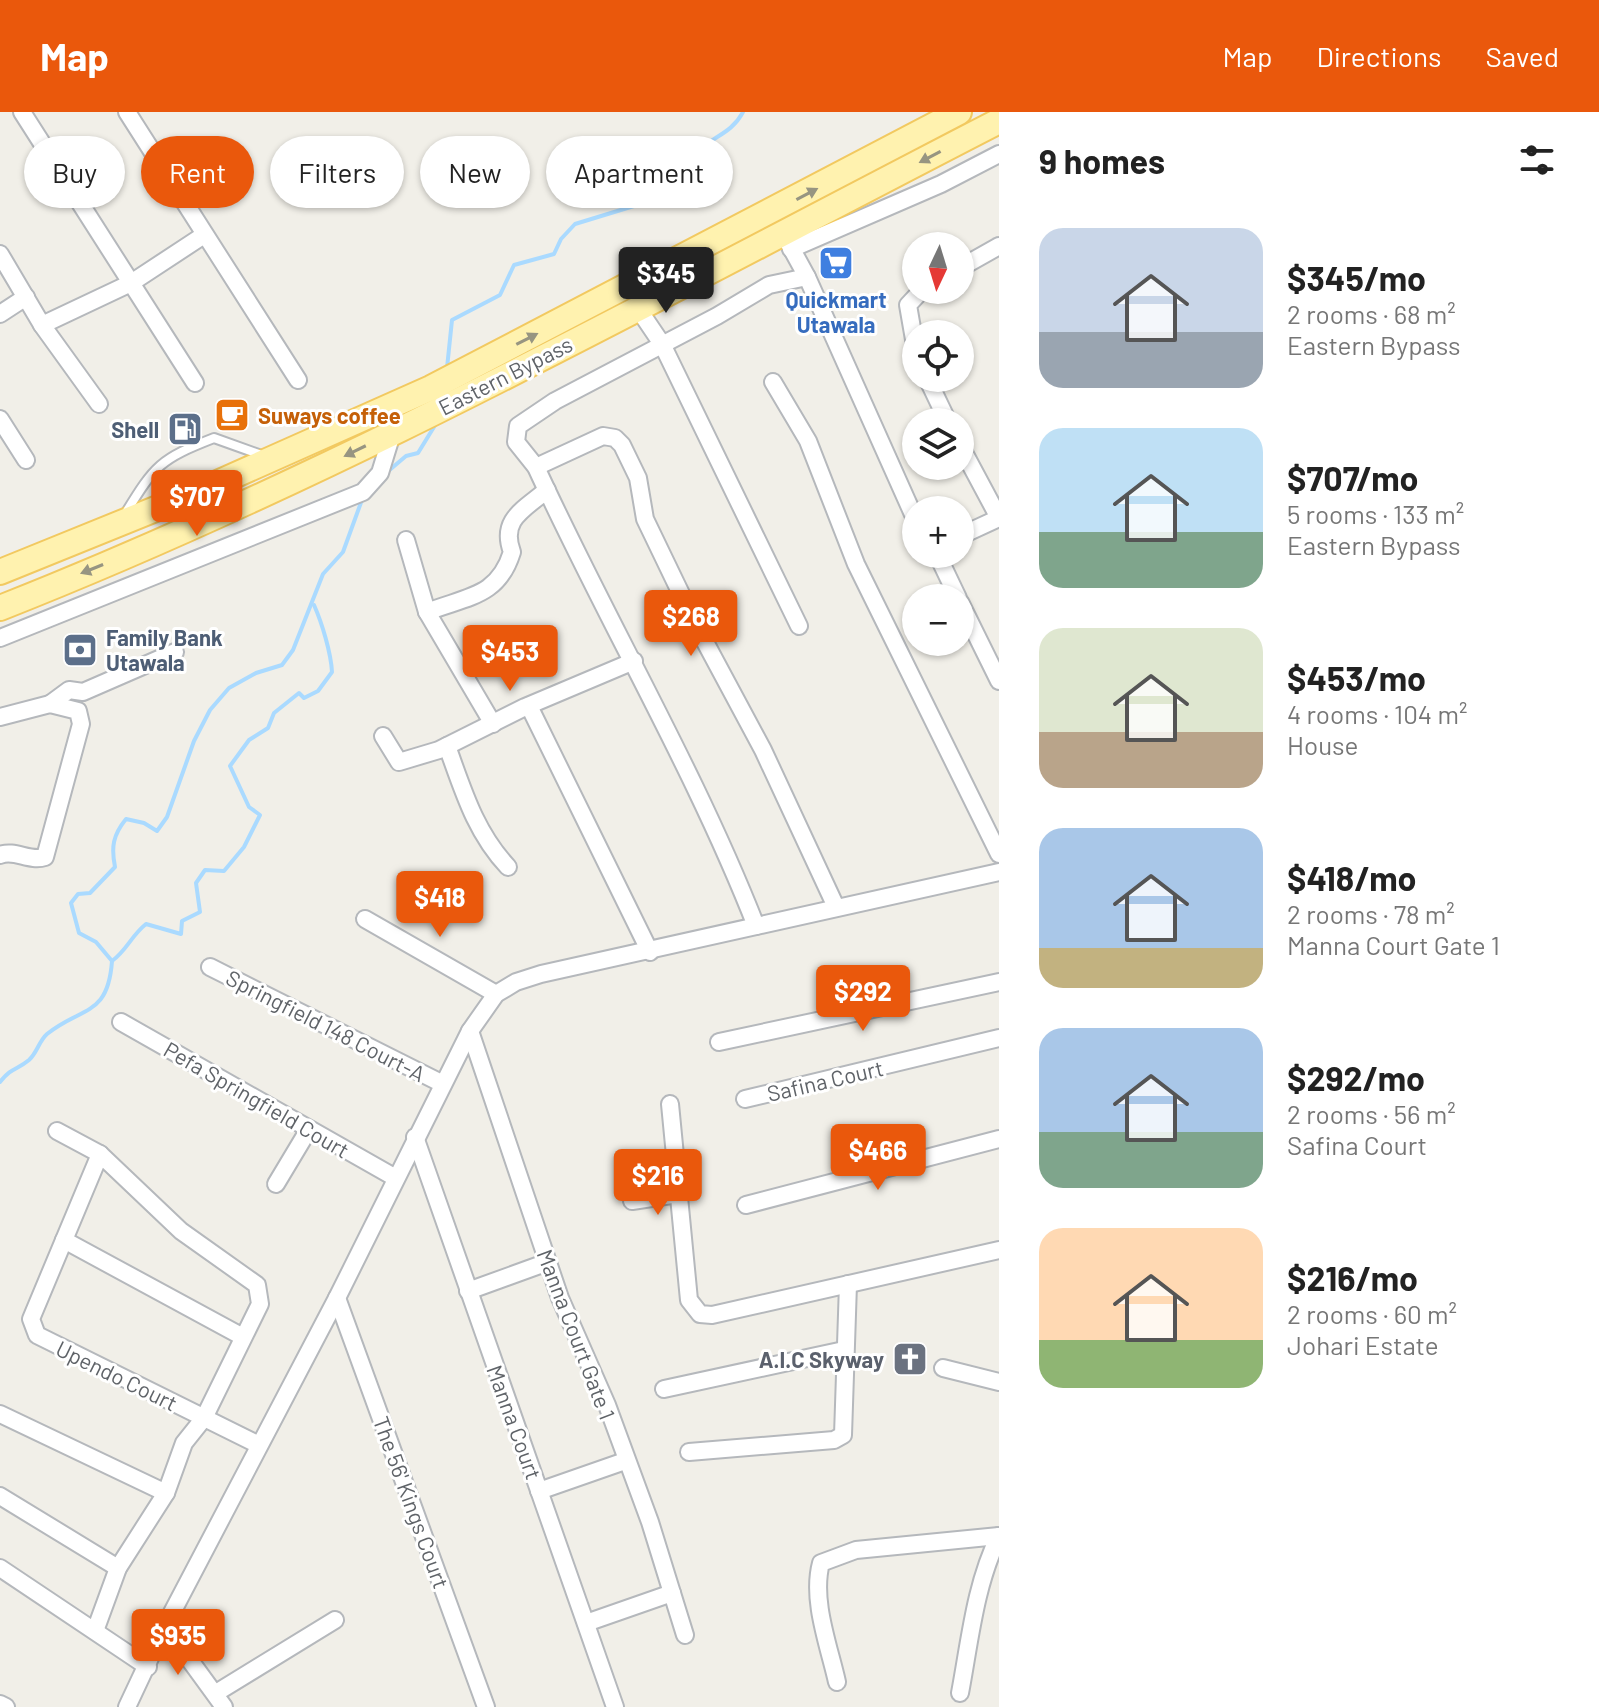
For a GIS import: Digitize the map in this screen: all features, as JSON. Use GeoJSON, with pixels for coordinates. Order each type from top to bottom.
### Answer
{"type":"FeatureCollection","features":[{"type":"Feature","properties":{"kind":"main road","name":"Eastern Bypass"},"geometry":{"type":"LineString","coordinates":[[5,568],[118,525],[431,388],[959,112]]}},
{"type":"Feature","properties":{"kind":"main road","name":"Eastern Bypass"},"geometry":{"type":"LineString","coordinates":[[0,608],[246,504],[392,434],[637,307],[787,241],[997,126]]}},
{"type":"Feature","properties":{"kind":"street"},"geometry":{"type":"LineString","coordinates":[[22,112],[195,383]]}},
{"type":"Feature","properties":{"kind":"street"},"geometry":{"type":"LineString","coordinates":[[127,112],[298,380]]}},
{"type":"Feature","properties":{"kind":"street"},"geometry":{"type":"LineString","coordinates":[[905,496],[807,277],[787,241],[941,184],[999,154]]}},
{"type":"Feature","properties":{"kind":"street"},"geometry":{"type":"LineString","coordinates":[[42,325],[131,283],[204,235]]}},
{"type":"Feature","properties":{"kind":"street"},"geometry":{"type":"LineString","coordinates":[[974,260],[999,246]]}},
{"type":"Feature","properties":{"kind":"street"},"geometry":{"type":"LineString","coordinates":[[0,254],[42,325],[99,404]]}},
{"type":"Feature","properties":{"kind":"street"},"geometry":{"type":"LineString","coordinates":[[756,926],[696,786],[665,731],[634,661],[536,467],[516,442],[518,426],[555,401],[769,285],[807,277]]}},
{"type":"Feature","properties":{"kind":"street"},"geometry":{"type":"LineString","coordinates":[[0,314],[26,297]]}},
{"type":"Feature","properties":{"kind":"street"},"geometry":{"type":"LineString","coordinates":[[637,307],[662,344],[799,626]]}},
{"type":"Feature","properties":{"kind":"street"},"geometry":{"type":"LineString","coordinates":[[773,382],[808,441],[856,564],[999,854]]}},
{"type":"Feature","properties":{"kind":"street"},"geometry":{"type":"LineString","coordinates":[[0,419],[26,460]]}},
{"type":"Feature","properties":{"kind":"street"},"geometry":{"type":"LineString","coordinates":[[0,638],[363,492],[380,473],[392,434]]}},
{"type":"Feature","properties":{"kind":"street"},"geometry":{"type":"LineString","coordinates":[[536,467],[603,436],[615,438],[622,445],[638,478],[645,519],[696,625],[763,750],[836,907]]}},
{"type":"Feature","properties":{"kind":"street"},"geometry":{"type":"LineString","coordinates":[[974,471],[999,518],[974,530]]}},
{"type":"Feature","properties":{"kind":"street"},"geometry":{"type":"LineString","coordinates":[[427,612],[502,579],[512,552],[506,537],[509,523],[547,490]]}},
{"type":"Feature","properties":{"kind":"street"},"geometry":{"type":"LineString","coordinates":[[406,540],[427,612],[493,724]]}},
{"type":"Feature","properties":{"kind":"street"},"geometry":{"type":"LineString","coordinates":[[974,630],[999,681]]}},
{"type":"Feature","properties":{"kind":"street"},"geometry":{"type":"LineString","coordinates":[[0,717],[50,704],[69,690],[83,692],[175,652]]}},
{"type":"Feature","properties":{"kind":"street"},"geometry":{"type":"LineString","coordinates":[[383,736],[399,762],[447,746],[529,706],[634,661]]}},
{"type":"Feature","properties":{"kind":"street"},"geometry":{"type":"LineString","coordinates":[[0,855],[10,853],[36,860],[45,857],[48,851],[81,724],[78,711],[50,704]]}},
{"type":"Feature","properties":{"kind":"street"},"geometry":{"type":"LineString","coordinates":[[529,706],[650,952]]}},
{"type":"Feature","properties":{"kind":"street"},"geometry":{"type":"LineString","coordinates":[[447,746],[473,819],[489,847],[508,867]]}},
{"type":"Feature","properties":{"kind":"street"},"geometry":{"type":"LineString","coordinates":[[127,1707],[165,1626],[337,1298],[394,1177],[470,1031],[496,994],[516,982],[541,974],[999,872]]}},
{"type":"Feature","properties":{"kind":"street"},"geometry":{"type":"LineString","coordinates":[[365,919],[496,994]]}},
{"type":"Feature","properties":{"kind":"street","name":"Springfield 148 Court-A"},"geometry":{"type":"LineString","coordinates":[[210,967],[443,1084]]}},
{"type":"Feature","properties":{"kind":"street"},"geometry":{"type":"LineString","coordinates":[[719,1042],[999,982]]}},
{"type":"Feature","properties":{"kind":"street","name":"Pefa Springfield Court"},"geometry":{"type":"LineString","coordinates":[[121,1022],[394,1177]]}},
{"type":"Feature","properties":{"kind":"street","name":"Manna Court Gate 1"},"geometry":{"type":"LineString","coordinates":[[470,1031],[560,1298],[607,1405],[625,1461],[650,1522],[685,1635]]}},
{"type":"Feature","properties":{"kind":"street","name":"Safina Court"},"geometry":{"type":"LineString","coordinates":[[745,1099],[999,1038]]}},
{"type":"Feature","properties":{"kind":"street"},"geometry":{"type":"LineString","coordinates":[[670,1104],[689,1300],[700,1314],[999,1250]]}},
{"type":"Feature","properties":{"kind":"street"},"geometry":{"type":"LineString","coordinates":[[276,1184],[309,1129]]}},
{"type":"Feature","properties":{"kind":"street","name":"Upendo Court"},"geometry":{"type":"LineString","coordinates":[[57,1131],[100,1154],[181,1231],[257,1285],[260,1304],[204,1418],[184,1443],[166,1493],[118,1568],[95,1631]]}},
{"type":"Feature","properties":{"kind":"street","name":"Manna Court"},"geometry":{"type":"LineString","coordinates":[[415,1137],[615,1707]]}},
{"type":"Feature","properties":{"kind":"street"},"geometry":{"type":"LineString","coordinates":[[746,1205],[999,1139]]}},
{"type":"Feature","properties":{"kind":"street","name":"Upendo Court"},"geometry":{"type":"LineString","coordinates":[[100,1154],[31,1319],[37,1335],[259,1445]]}},
{"type":"Feature","properties":{"kind":"street"},"geometry":{"type":"LineString","coordinates":[[632,1201],[678,1194]]}},
{"type":"Feature","properties":{"kind":"street"},"geometry":{"type":"LineString","coordinates":[[64,1240],[243,1337]]}},
{"type":"Feature","properties":{"kind":"street"},"geometry":{"type":"LineString","coordinates":[[468,1291],[548,1262]]}},
{"type":"Feature","properties":{"kind":"street"},"geometry":{"type":"LineString","coordinates":[[689,1452],[834,1440],[843,1435],[848,1284]]}},
{"type":"Feature","properties":{"kind":"street","name":"The 56' Kings Court"},"geometry":{"type":"LineString","coordinates":[[337,1298],[486,1707]]}},
{"type":"Feature","properties":{"kind":"street"},"geometry":{"type":"LineString","coordinates":[[664,1389],[844,1350]]}},
{"type":"Feature","properties":{"kind":"street"},"geometry":{"type":"LineString","coordinates":[[943,1368],[999,1382]]}},
{"type":"Feature","properties":{"kind":"street"},"geometry":{"type":"LineString","coordinates":[[0,1414],[166,1493]]}},
{"type":"Feature","properties":{"kind":"street"},"geometry":{"type":"LineString","coordinates":[[539,1491],[625,1461]]}},
{"type":"Feature","properties":{"kind":"street"},"geometry":{"type":"LineString","coordinates":[[0,1496],[118,1568]]}},
{"type":"Feature","properties":{"kind":"street"},"geometry":{"type":"LineString","coordinates":[[837,1682],[819,1599],[817,1579],[821,1563],[856,1550],[999,1536],[981,1585],[960,1693]]}},
{"type":"Feature","properties":{"kind":"street"},"geometry":{"type":"LineString","coordinates":[[0,1568],[148,1667]]}},
{"type":"Feature","properties":{"kind":"street"},"geometry":{"type":"LineString","coordinates":[[586,1623],[672,1593]]}},
{"type":"Feature","properties":{"kind":"street"},"geometry":{"type":"LineString","coordinates":[[165,1626],[220,1700],[335,1620]]}},
{"type":"Feature","properties":{"kind":"street"},"geometry":{"type":"LineString","coordinates":[[0,1704],[6,1707]]}},
{"type":"Feature","properties":{"kind":"lane"},"geometry":{"type":"LineString","coordinates":[[118,525],[147,478],[172,455],[214,438],[271,459]]}},
{"type":"Feature","properties":{"kind":"waterway"},"geometry":{"type":"LineString","coordinates":[[447,368],[452,320],[500,295],[514,265],[554,254],[561,239],[575,224],[647,202],[661,203],[687,189],[695,158],[710,142],[736,123],[743,112]]}},
{"type":"Feature","properties":{"kind":"waterway"},"geometry":{"type":"LineString","coordinates":[[386,473],[406,456],[418,453],[437,422]]}},
{"type":"Feature","properties":{"kind":"waterway"},"geometry":{"type":"LineString","coordinates":[[0,1082],[29,1060],[47,1034],[91,1008],[105,992],[112,961],[96,942],[79,933],[71,903],[78,894],[90,893],[115,867],[114,842],[126,819],[144,823],[157,831],[167,817],[194,741],[210,710],[229,688],[256,673],[282,665],[293,650],[323,574],[343,552],[363,497]]}},
{"type":"Feature","properties":{"kind":"waterway"},"geometry":{"type":"LineString","coordinates":[[112,961],[146,924],[181,934],[182,921],[200,912],[196,883],[205,870],[224,871],[244,847],[260,815],[249,807],[230,766],[249,740],[268,728],[274,713],[299,693],[304,698],[318,691],[332,672],[326,638],[314,605]]}},
{"type":"Feature","properties":{"kind":"place","name":"Quickmart Utawala"},"geometry":{"type":"Point","coordinates":[836,263]}},
{"type":"Feature","properties":{"kind":"place","name":"Suways coffee"},"geometry":{"type":"Point","coordinates":[232,415]}},
{"type":"Feature","properties":{"kind":"place","name":"Shell"},"geometry":{"type":"Point","coordinates":[185,429]}},
{"type":"Feature","properties":{"kind":"place","name":"Family Bank Utawala"},"geometry":{"type":"Point","coordinates":[80,650]}},
{"type":"Feature","properties":{"kind":"place","name":"A.I.C Skyway"},"geometry":{"type":"Point","coordinates":[910,1359]}}]}
